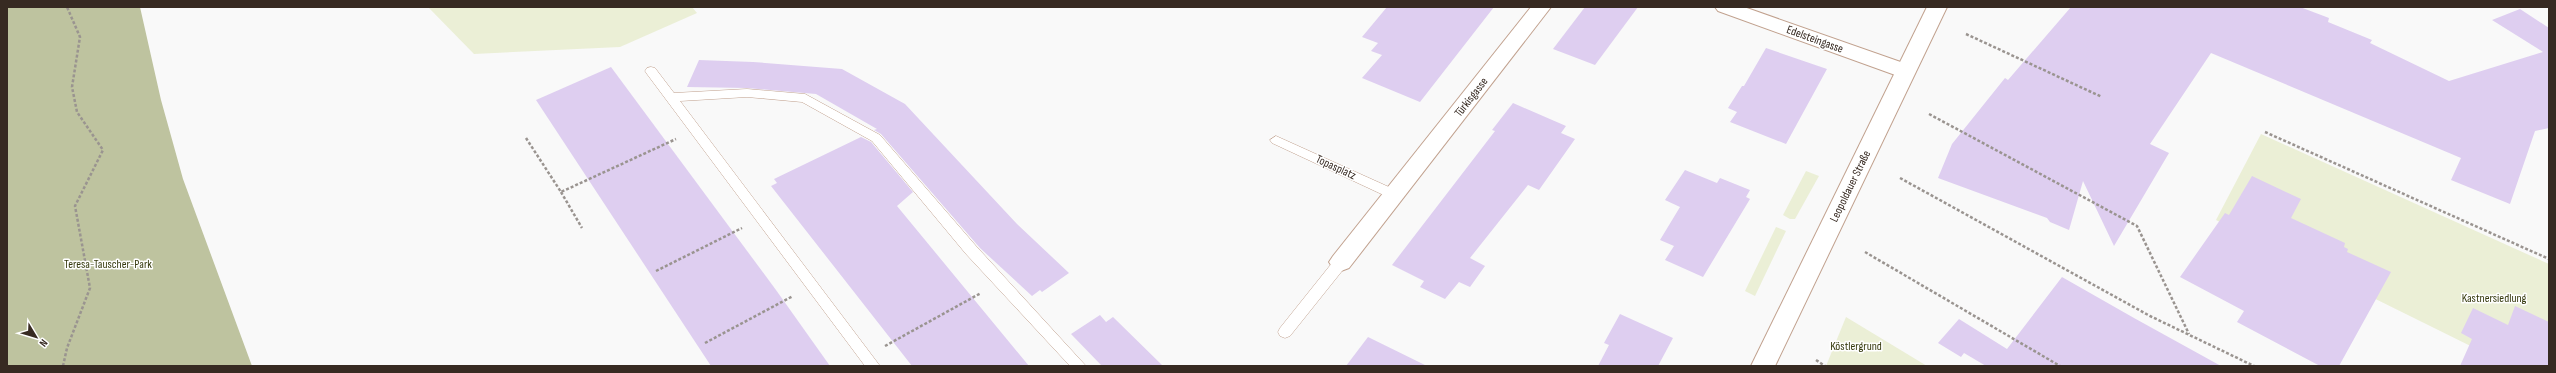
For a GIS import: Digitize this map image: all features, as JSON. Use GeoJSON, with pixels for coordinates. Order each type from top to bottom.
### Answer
{"type":"FeatureCollection","features":[{"type":"Feature","properties":{"kind":"street","name":"Türkisgasse"},"geometry":{"type":"LineString","coordinates":[[1399,191],[1541,7]]}},
{"type":"Feature","properties":{"kind":"street","name":"Edelsteingasse"},"geometry":{"type":"LineString","coordinates":[[1725,7],[1905,71]]}},
{"type":"Feature","properties":{"kind":"street","name":"Leopoldauer Straße"},"geometry":{"type":"LineString","coordinates":[[1764,366],[1937,7]]}},
{"type":"Feature","properties":{"kind":"street"},"geometry":{"type":"LineString","coordinates":[[1341,262],[1399,191]]}},
{"type":"Feature","properties":{"kind":"lane"},"geometry":{"type":"LineString","coordinates":[[651,71],[672,97],[869,362]]}},
{"type":"Feature","properties":{"kind":"lane"},"geometry":{"type":"LineString","coordinates":[[672,97],[747,93],[805,98],[876,138],[1000,282],[1079,366]]}},
{"type":"Feature","properties":{"kind":"lane","name":"Topasplatz"},"geometry":{"type":"LineString","coordinates":[[1276,140],[1399,191]]}},
{"type":"Feature","properties":{"kind":"lane"},"geometry":{"type":"LineString","coordinates":[[1285,332],[1341,262]]}},
{"type":"Feature","properties":{"kind":"path"},"geometry":{"type":"LineString","coordinates":[[62,366],[66,348],[90,288],[76,206],[103,150],[76,112],[72,87],[80,37],[67,7]]}},
{"type":"Feature","properties":{"kind":"path"},"geometry":{"type":"LineString","coordinates":[[1966,34],[2102,97]]}},
{"type":"Feature","properties":{"kind":"path"},"geometry":{"type":"LineString","coordinates":[[1929,114],[2137,226],[2189,334]]}},
{"type":"Feature","properties":{"kind":"path"},"geometry":{"type":"LineString","coordinates":[[561,192],[696,130]]}},
{"type":"Feature","properties":{"kind":"path"},"geometry":{"type":"LineString","coordinates":[[2265,132],[2549,259]]}},
{"type":"Feature","properties":{"kind":"path"},"geometry":{"type":"LineString","coordinates":[[526,138],[582,228]]}},
{"type":"Feature","properties":{"kind":"path"},"geometry":{"type":"LineString","coordinates":[[1900,178],[2150,316],[2254,366]]}},
{"type":"Feature","properties":{"kind":"path"},"geometry":{"type":"LineString","coordinates":[[656,271],[762,218]]}},
{"type":"Feature","properties":{"kind":"path"},"geometry":{"type":"LineString","coordinates":[[1864,252],[2060,366]]}},
{"type":"Feature","properties":{"kind":"path"},"geometry":{"type":"LineString","coordinates":[[869,362],[1000,282]]}},
{"type":"Feature","properties":{"kind":"path"},"geometry":{"type":"LineString","coordinates":[[705,344],[813,286]]}},
{"type":"Feature","properties":{"kind":"path"},"geometry":{"type":"LineString","coordinates":[[1816,360],[1825,366]]}},
{"type":"Feature","properties":{"kind":"green space","name":"Teresa-Tauscher-Park"},"geometry":{"type":"Polygon","coordinates":[[[7,7],[140,7],[161,100],[183,179],[252,366],[7,366],[7,7]]]}},
{"type":"Feature","properties":{"kind":"green space"},"geometry":{"type":"Polygon","coordinates":[[[428,7],[692,7],[697,13],[620,47],[474,54],[428,7]]]}},
{"type":"Feature","properties":{"kind":"green space","name":"Kastnersiedlung"},"geometry":{"type":"Polygon","coordinates":[[[2261,134],[2549,264],[2549,366],[2511,366],[2216,220],[2261,134]]]}},
{"type":"Feature","properties":{"kind":"green space"},"geometry":{"type":"Polygon","coordinates":[[[1806,171],[1819,176],[1795,219],[1790,219],[1783,215],[1806,171]]]}},
{"type":"Feature","properties":{"kind":"green space"},"geometry":{"type":"Polygon","coordinates":[[[1776,227],[1786,231],[1755,296],[1745,291],[1776,227]]]}},
{"type":"Feature","properties":{"kind":"green space","name":"Köstlergrund"},"geometry":{"type":"Polygon","coordinates":[[[1846,317],[1927,366],[1826,366],[1846,317]]]}},
{"type":"Feature","properties":{"kind":"building"},"geometry":{"type":"Polygon","coordinates":[[[1387,7],[1494,7],[1420,102],[1362,78],[1382,55],[1371,51],[1378,43],[1362,37],[1387,7]]]}},
{"type":"Feature","properties":{"kind":"building"},"geometry":{"type":"Polygon","coordinates":[[[1585,7],[1638,7],[1595,65],[1553,49],[1585,7]]]}},
{"type":"Feature","properties":{"kind":"building"},"geometry":{"type":"Polygon","coordinates":[[[2071,7],[2300,7],[2329,18],[2328,22],[2372,40],[2370,43],[2449,81],[2543,52],[2492,20],[2520,9],[2549,28],[2549,128],[2535,131],[2510,204],[2451,180],[2461,158],[2211,53],[2150,144],[2169,153],[2114,246],[2083,181],[2069,230],[2050,222],[2047,218],[1938,178],[1952,144],[2005,78],[2008,80],[2071,7]]]}},
{"type":"Feature","properties":{"kind":"building"},"geometry":{"type":"Polygon","coordinates":[[[1766,48],[1827,69],[1786,144],[1730,122],[1737,112],[1728,108],[1742,86],[1744,86],[1766,48]]]}},
{"type":"Feature","properties":{"kind":"building"},"geometry":{"type":"Polygon","coordinates":[[[699,60],[753,62],[842,69],[905,104],[1017,224],[1069,273],[1042,292],[1040,290],[1032,296],[980,248],[881,134],[874,130],[877,129],[816,94],[747,88],[687,87],[699,60]]]}},
{"type":"Feature","properties":{"kind":"building"},"geometry":{"type":"Polygon","coordinates":[[[611,67],[776,290],[830,366],[711,366],[536,100],[611,67]]]}},
{"type":"Feature","properties":{"kind":"building"},"geometry":{"type":"Polygon","coordinates":[[[1513,103],[1566,126],[1561,133],[1575,139],[1539,190],[1528,185],[1470,258],[1485,266],[1470,287],[1459,282],[1445,299],[1420,287],[1424,281],[1392,265],[1495,131],[1492,130],[1513,103]]]}},
{"type":"Feature","properties":{"kind":"building"},"geometry":{"type":"Polygon","coordinates":[[[861,137],[871,142],[913,192],[897,206],[1029,366],[912,366],[771,186],[777,183],[774,179],[861,137]]]}},
{"type":"Feature","properties":{"kind":"building"},"geometry":{"type":"Polygon","coordinates":[[[1685,170],[1717,183],[1720,178],[1750,190],[1746,197],[1750,199],[1703,277],[1665,260],[1674,246],[1660,240],[1680,207],[1665,200],[1685,170]]]}},
{"type":"Feature","properties":{"kind":"building"},"geometry":{"type":"Polygon","coordinates":[[[2252,176],[2301,199],[2291,218],[2345,243],[2344,247],[2348,249],[2347,252],[2391,272],[2339,366],[2320,366],[2237,322],[2244,311],[2180,277],[2225,213],[2229,215],[2252,176]]]}},
{"type":"Feature","properties":{"kind":"building"},"geometry":{"type":"Polygon","coordinates":[[[2062,277],[2221,366],[1986,366],[1964,353],[1961,357],[1938,343],[1959,319],[2007,349],[2062,277]]]}},
{"type":"Feature","properties":{"kind":"building"},"geometry":{"type":"Polygon","coordinates":[[[2515,306],[2549,322],[2549,366],[2460,366],[2472,339],[2461,333],[2473,308],[2508,325],[2515,306]]]}},
{"type":"Feature","properties":{"kind":"building"},"geometry":{"type":"Polygon","coordinates":[[[1620,314],[1673,338],[1658,366],[1598,366],[1609,345],[1604,343],[1620,314]]]}},
{"type":"Feature","properties":{"kind":"building"},"geometry":{"type":"Polygon","coordinates":[[[1100,315],[1106,322],[1113,317],[1163,366],[1102,366],[1071,334],[1100,315]]]}},
{"type":"Feature","properties":{"kind":"building"},"geometry":{"type":"Polygon","coordinates":[[[1368,337],[1427,366],[1346,366],[1368,337]]]}}]}
